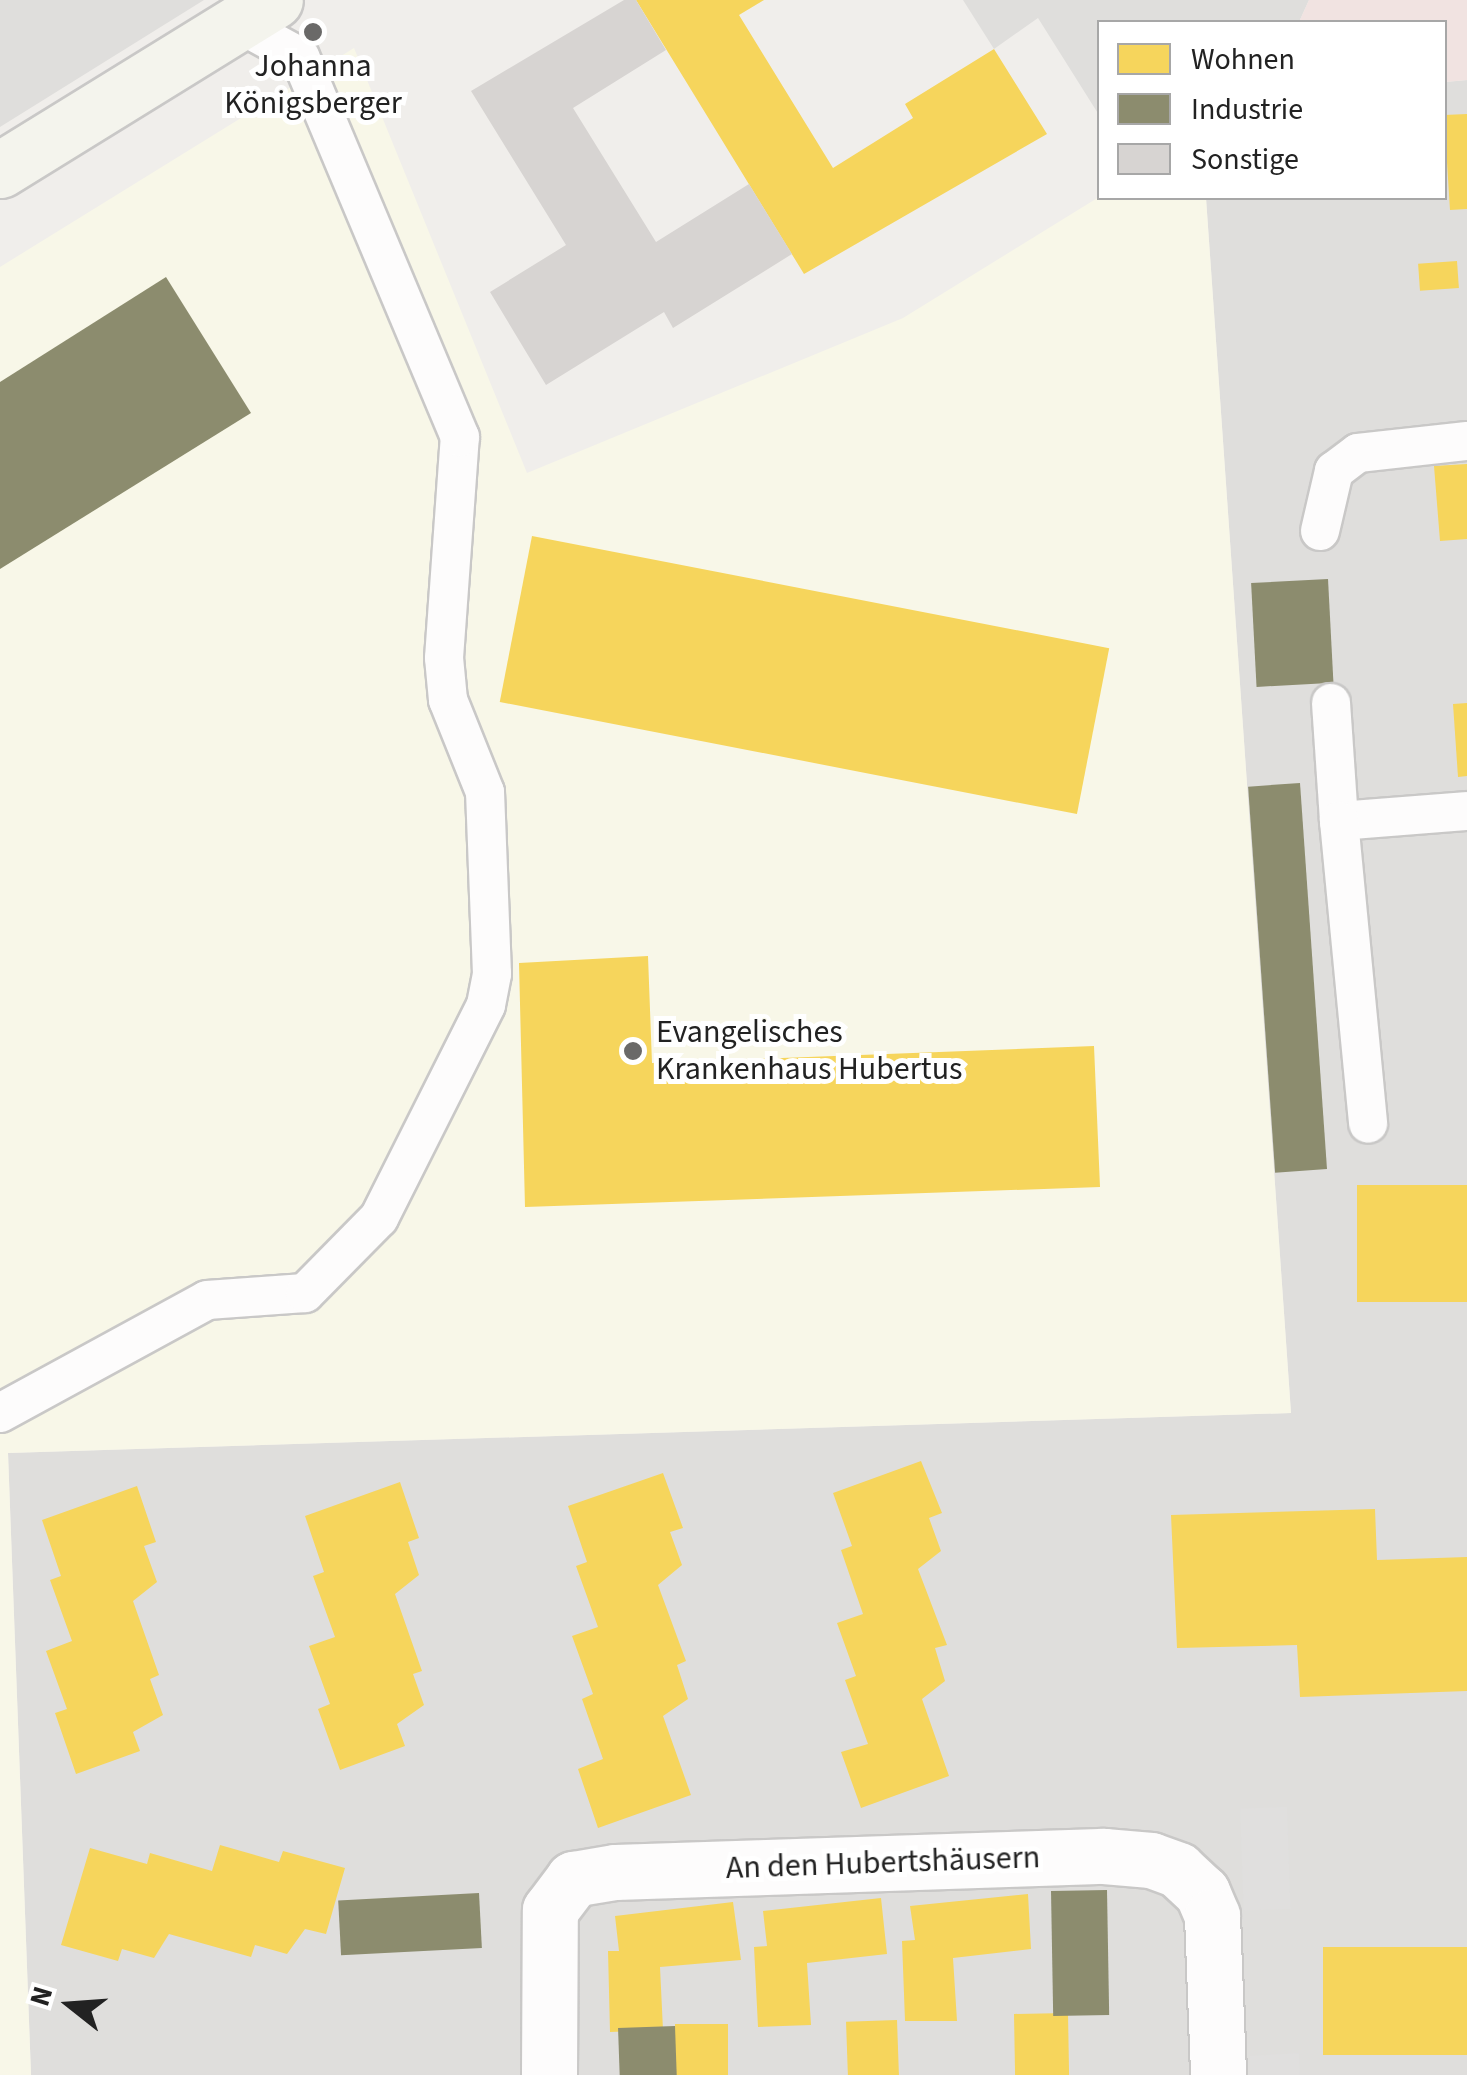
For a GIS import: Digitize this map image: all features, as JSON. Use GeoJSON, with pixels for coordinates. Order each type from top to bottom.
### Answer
{"type":"FeatureCollection","features":[{"type":"Feature","properties":{"kind":"main road"},"geometry":{"type":"LineString","coordinates":[[0,170],[256,11]]}},
{"type":"Feature","properties":{"kind":"street","name":"An den Hubertshäusern"},"geometry":{"type":"LineString","coordinates":[[549,2075],[550,1910],[573,1879],[615,1872],[1104,1856],[1151,1860],[1178,1870],[1202,1892],[1212,1916],[1218,2075]]}},
{"type":"Feature","properties":{"kind":"lane"},"geometry":{"type":"LineString","coordinates":[[0,1413],[207,1300],[305,1293],[379,1218],[486,1005],[492,974],[485,792],[448,700],[444,658],[460,437],[300,57],[256,11]]}},
{"type":"Feature","properties":{"kind":"lane"},"geometry":{"type":"LineString","coordinates":[[1320,531],[1334,471],[1358,452],[1467,441]]}},
{"type":"Feature","properties":{"kind":"lane"},"geometry":{"type":"LineString","coordinates":[[1331,703],[1368,1124]]}},
{"type":"Feature","properties":{"kind":"lane"},"geometry":{"type":"LineString","coordinates":[[1339,821],[1467,811]]}},
{"type":"Feature","properties":{"kind":"shaded area"},"geometry":{"type":"Polygon","coordinates":[[[0,0],[204,0],[0,127],[0,0]]]}},
{"type":"Feature","properties":{"kind":"shaded area"},"geometry":{"type":"Polygon","coordinates":[[[963,0],[1309,0],[1300,20],[1097,20],[1097,112],[1038,18],[994,49],[963,0]]]}},
{"type":"Feature","properties":{"kind":"shaded area"},"geometry":{"type":"Polygon","coordinates":[[[1309,0],[1467,0],[1467,80],[1447,82],[1447,20],[1300,20],[1309,0]]]}},
{"type":"Feature","properties":{"kind":"shaded area","name":"Evangelisches Krankenhaus Hubertus"},"geometry":{"type":"Polygon","coordinates":[[[354,48],[527,473],[903,318],[1097,198],[1206,200],[1291,1413],[8,1453],[31,2075],[0,2075],[0,267],[354,48]]]}},
{"type":"Feature","properties":{"kind":"shaded area"},"geometry":{"type":"Polygon","coordinates":[[[1467,80],[1467,2075],[31,2075],[8,1453],[1291,1413],[1206,200],[1447,200],[1447,82],[1467,80]]]}},
{"type":"Feature","properties":{"kind":"shaded area"},"geometry":{"type":"Polygon","coordinates":[[[1287,1807],[1291,1909],[1244,1911],[1240,1809],[1287,1807]]]}},
{"type":"Feature","properties":{"kind":"shaded area"},"geometry":{"type":"Polygon","coordinates":[[[1299,2053],[1300,2075],[1250,2075],[1250,2056],[1299,2053]]]}},
{"type":"Feature","properties":{"kind":"building: Wohnen"},"geometry":{"type":"Polygon","coordinates":[[[636,0],[764,0],[739,15],[833,168],[913,118],[905,104],[994,49],[1047,134],[804,274],[636,0]]]}},
{"type":"Feature","properties":{"kind":"building: Wohnen"},"geometry":{"type":"Polygon","coordinates":[[[1467,114],[1467,209],[1450,210],[1447,115],[1467,114]]]}},
{"type":"Feature","properties":{"kind":"building: Wohnen"},"geometry":{"type":"Polygon","coordinates":[[[1457,261],[1459,288],[1420,291],[1418,264],[1457,261]]]}},
{"type":"Feature","properties":{"kind":"building: Wohnen"},"geometry":{"type":"Polygon","coordinates":[[[1467,464],[1467,539],[1440,541],[1434,466],[1467,464]]]}},
{"type":"Feature","properties":{"kind":"building: Wohnen"},"geometry":{"type":"Polygon","coordinates":[[[532,536],[1109,648],[1077,814],[500,702],[532,536]]]}},
{"type":"Feature","properties":{"kind":"building: Wohnen"},"geometry":{"type":"Polygon","coordinates":[[[1467,703],[1467,776],[1458,777],[1453,704],[1467,703]]]}},
{"type":"Feature","properties":{"kind":"building: Wohnen"},"geometry":{"type":"Polygon","coordinates":[[[648,956],[652,1063],[1094,1046],[1100,1187],[525,1207],[519,963],[648,956]]]}},
{"type":"Feature","properties":{"kind":"building: Wohnen"},"geometry":{"type":"Polygon","coordinates":[[[1357,1185],[1467,1185],[1467,1302],[1357,1302],[1357,1185]]]}},
{"type":"Feature","properties":{"kind":"building: Wohnen"},"geometry":{"type":"Polygon","coordinates":[[[921,1461],[942,1513],[929,1518],[941,1551],[918,1569],[947,1645],[935,1648],[945,1681],[922,1699],[949,1776],[861,1808],[841,1752],[868,1744],[845,1680],[856,1676],[837,1623],[863,1614],[841,1550],[852,1546],[833,1493],[921,1461]]]}},
{"type":"Feature","properties":{"kind":"building: Wohnen"},"geometry":{"type":"Polygon","coordinates":[[[663,1473],[683,1528],[670,1532],[682,1565],[658,1585],[686,1661],[677,1665],[688,1699],[663,1716],[691,1795],[598,1828],[578,1769],[603,1759],[582,1699],[593,1694],[572,1636],[598,1627],[576,1566],[587,1562],[568,1506],[663,1473]]]}},
{"type":"Feature","properties":{"kind":"building: Wohnen"},"geometry":{"type":"Polygon","coordinates":[[[400,1482],[419,1538],[408,1542],[419,1575],[395,1594],[422,1671],[413,1674],[424,1705],[397,1724],[405,1746],[340,1770],[318,1709],[330,1704],[309,1646],[335,1637],[313,1576],[324,1572],[305,1516],[400,1482]]]}},
{"type":"Feature","properties":{"kind":"building: Wohnen"},"geometry":{"type":"Polygon","coordinates":[[[137,1486],[156,1542],[144,1546],[157,1582],[133,1601],[159,1675],[150,1679],[163,1715],[133,1732],[140,1751],[76,1774],[55,1713],[67,1709],[46,1651],[72,1641],[50,1580],[61,1576],[42,1520],[137,1486]]]}},
{"type":"Feature","properties":{"kind":"building: Wohnen"},"geometry":{"type":"Polygon","coordinates":[[[1375,1509],[1377,1560],[1467,1557],[1467,1691],[1300,1697],[1297,1645],[1177,1648],[1171,1515],[1375,1509]]]}},
{"type":"Feature","properties":{"kind":"building: Wohnen"},"geometry":{"type":"Polygon","coordinates":[[[220,1845],[279,1862],[283,1851],[345,1868],[326,1934],[305,1929],[287,1954],[255,1945],[251,1957],[169,1934],[154,1958],[122,1949],[118,1961],[61,1945],[90,1848],[147,1864],[150,1853],[212,1871],[220,1845]]]}},
{"type":"Feature","properties":{"kind":"building: Wohnen"},"geometry":{"type":"Polygon","coordinates":[[[1028,1894],[1031,1949],[953,1958],[957,2021],[905,2021],[902,1941],[915,1940],[910,1906],[1028,1894]]]}},
{"type":"Feature","properties":{"kind":"building: Wohnen"},"geometry":{"type":"Polygon","coordinates":[[[881,1898],[887,1954],[807,1963],[811,2025],[758,2027],[754,1947],[767,1946],[763,1911],[881,1898]]]}},
{"type":"Feature","properties":{"kind":"building: Wohnen"},"geometry":{"type":"Polygon","coordinates":[[[733,1902],[741,1960],[660,1967],[663,2030],[610,2032],[608,1951],[619,1951],[615,1916],[733,1902]]]}},
{"type":"Feature","properties":{"kind":"building: Wohnen"},"geometry":{"type":"Polygon","coordinates":[[[1323,1947],[1467,1947],[1467,2055],[1323,2055],[1323,1947]]]}},
{"type":"Feature","properties":{"kind":"building: Wohnen"},"geometry":{"type":"Polygon","coordinates":[[[1068,2013],[1069,2075],[1015,2075],[1014,2014],[1068,2013]]]}},
{"type":"Feature","properties":{"kind":"building: Wohnen"},"geometry":{"type":"Polygon","coordinates":[[[897,2020],[899,2075],[848,2075],[846,2022],[897,2020]]]}},
{"type":"Feature","properties":{"kind":"building: Wohnen"},"geometry":{"type":"Polygon","coordinates":[[[675,2024],[728,2024],[728,2075],[675,2075],[675,2024]]]}},
{"type":"Feature","properties":{"kind":"building: Industrie"},"geometry":{"type":"Polygon","coordinates":[[[166,277],[251,413],[0,569],[0,382],[166,277]]]}},
{"type":"Feature","properties":{"kind":"building: Industrie"},"geometry":{"type":"Polygon","coordinates":[[[1328,579],[1333,683],[1257,687],[1251,583],[1328,579]]]}},
{"type":"Feature","properties":{"kind":"building: Industrie"},"geometry":{"type":"Polygon","coordinates":[[[1300,783],[1327,1169],[1275,1173],[1248,787],[1300,783]]]}},
{"type":"Feature","properties":{"kind":"building: Industrie"},"geometry":{"type":"Polygon","coordinates":[[[1107,1890],[1109,2015],[1053,2016],[1051,1891],[1107,1890]]]}},
{"type":"Feature","properties":{"kind":"building: Industrie"},"geometry":{"type":"Polygon","coordinates":[[[479,1893],[482,1948],[341,1955],[338,1900],[479,1893]]]}},
{"type":"Feature","properties":{"kind":"building: Industrie"},"geometry":{"type":"Polygon","coordinates":[[[675,2026],[677,2075],[620,2075],[618,2028],[675,2026]]]}},
{"type":"Feature","properties":{"kind":"building: Sonstige"},"geometry":{"type":"Polygon","coordinates":[[[624,0],[636,0],[666,50],[573,108],[656,242],[749,184],[792,254],[673,328],[664,312],[546,385],[490,292],[566,245],[471,91],[624,0]]]}},
{"type":"Feature","properties":{"kind":"place","name":"Johanna Königsberger"},"geometry":{"type":"Point","coordinates":[313,32]}},
{"type":"Feature","properties":{"kind":"place","name":"Evangelisches Krankenhaus Hubertus"},"geometry":{"type":"Point","coordinates":[633,1051]}}]}
